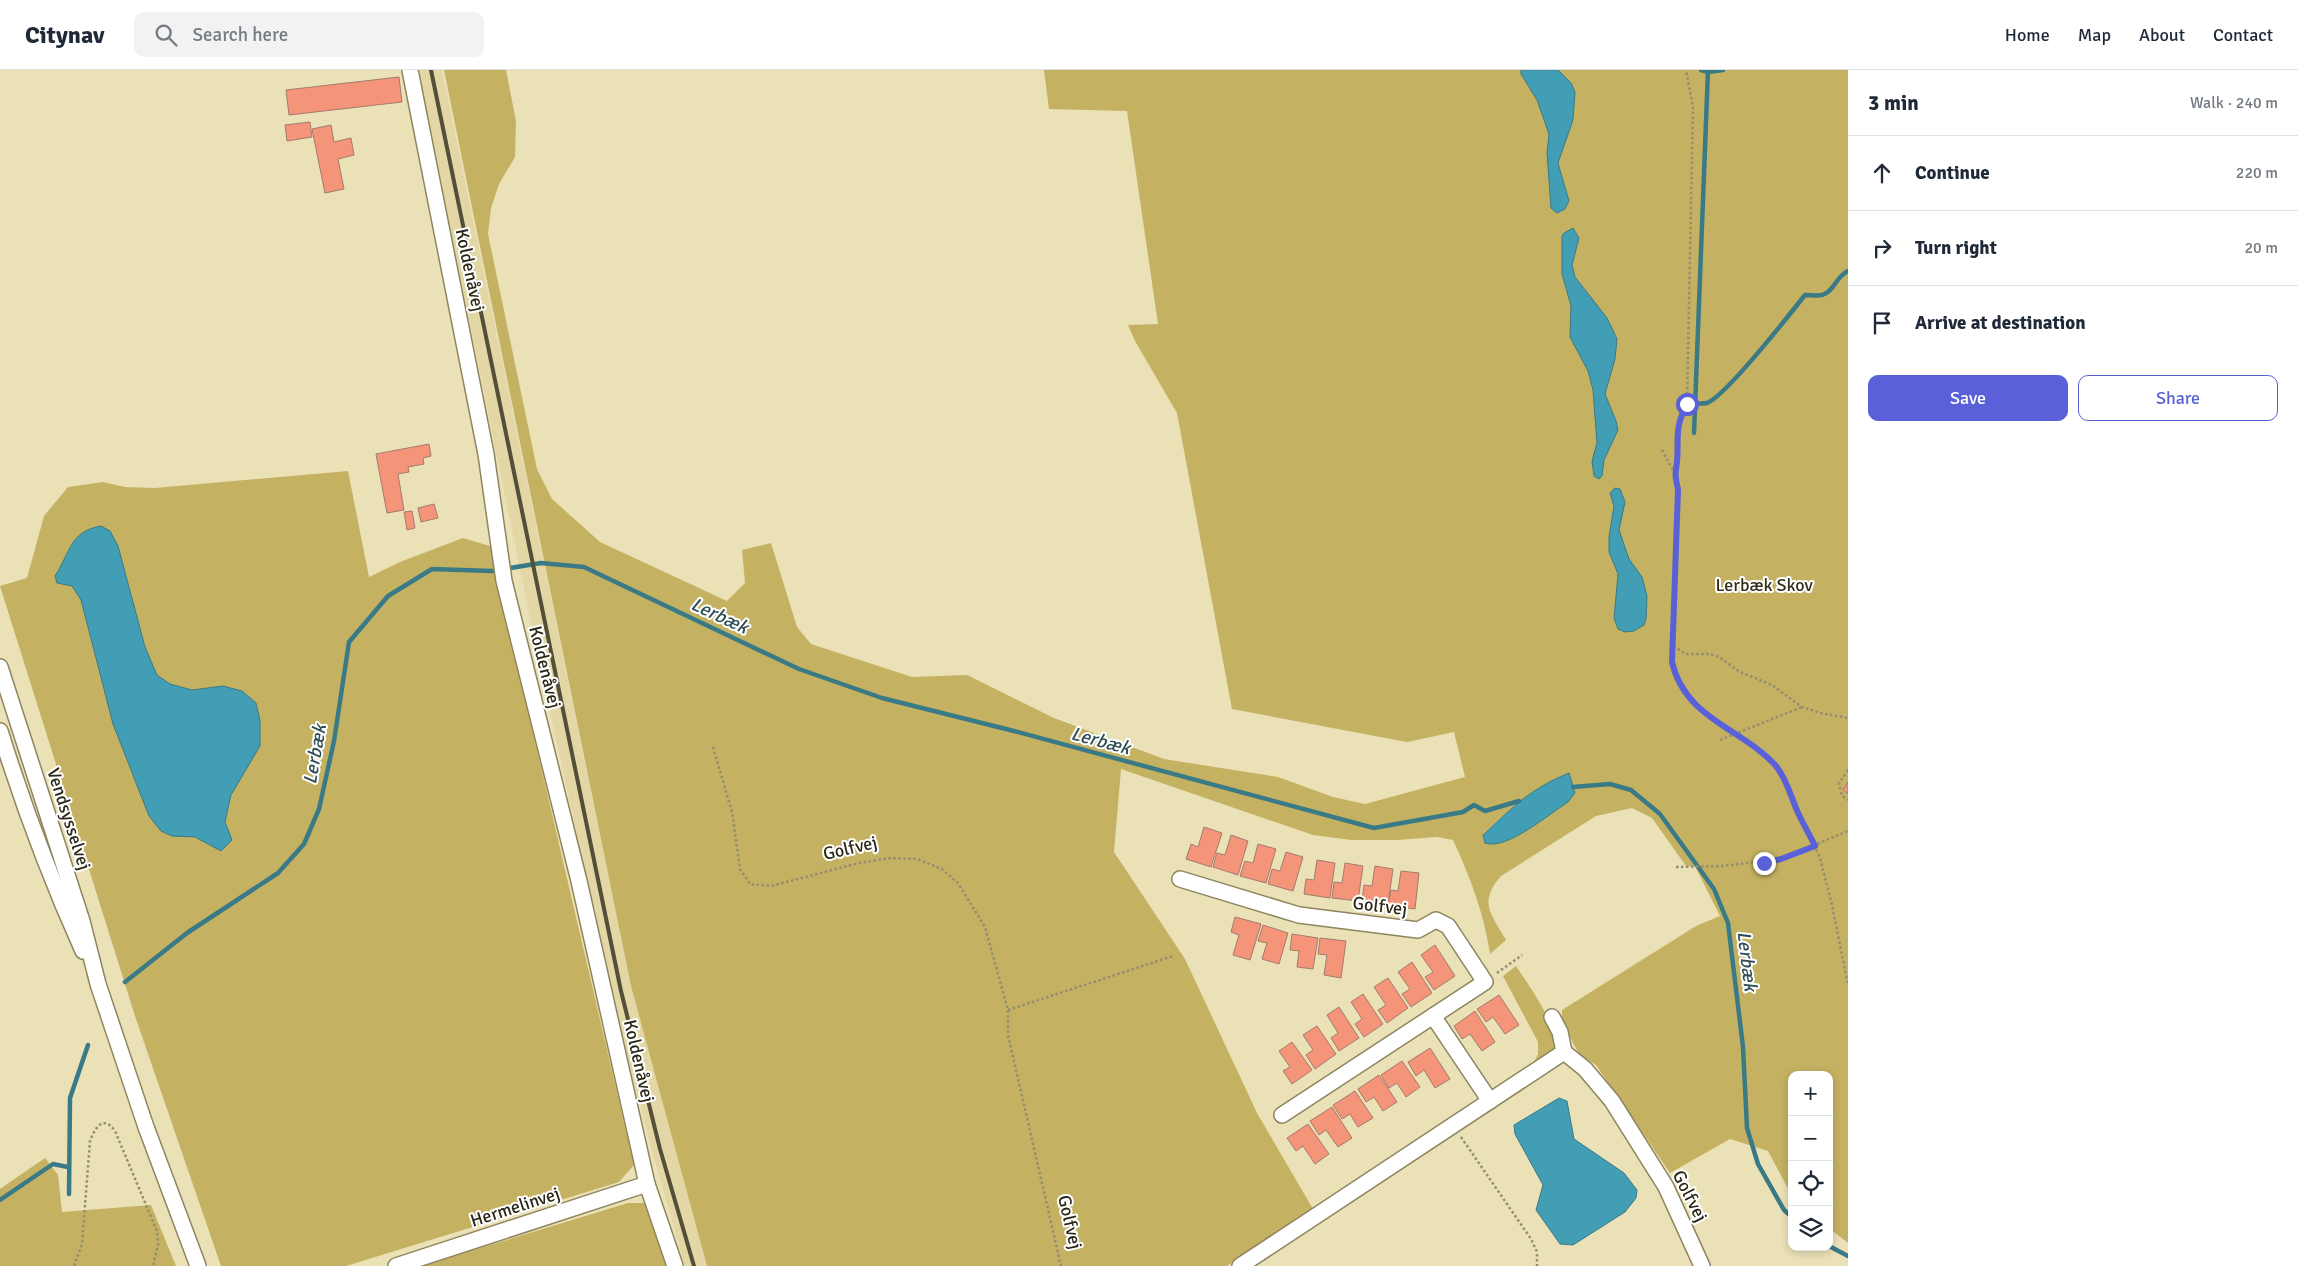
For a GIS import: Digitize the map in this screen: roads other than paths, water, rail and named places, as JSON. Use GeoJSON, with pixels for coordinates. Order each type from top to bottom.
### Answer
{"type":"FeatureCollection","features":[{"type":"Feature","properties":{"kind":"street","name":"Koldenåvej"},"geometry":{"type":"LineString","coordinates":[[410,70],[485,445],[504,581],[579,881],[647,1184],[675,1266]]}},
{"type":"Feature","properties":{"kind":"street","name":"Vendsysselvej"},"geometry":{"type":"LineString","coordinates":[[0,666],[82,921],[98,984],[146,1127],[198,1266]]}},
{"type":"Feature","properties":{"kind":"street","name":"Vendsysselvej"},"geometry":{"type":"LineString","coordinates":[[0,731],[13,773],[70,923],[98,984]]}},
{"type":"Feature","properties":{"kind":"street","name":"Golfvej"},"geometry":{"type":"LineString","coordinates":[[1180,879],[1299,915],[1418,930],[1436,920],[1448,926],[1485,982],[1433,1016]]}},
{"type":"Feature","properties":{"kind":"street"},"geometry":{"type":"LineString","coordinates":[[1282,1115],[1433,1016],[1490,1101]]}},
{"type":"Feature","properties":{"kind":"street"},"geometry":{"type":"LineString","coordinates":[[1240,1266],[1564,1052],[1560,1032],[1552,1017]]}},
{"type":"Feature","properties":{"kind":"street","name":"Golfvej"},"geometry":{"type":"LineString","coordinates":[[1564,1052],[1585,1069],[1612,1101],[1666,1187],[1702,1266]]}},
{"type":"Feature","properties":{"kind":"street","name":"Hermelinvej"},"geometry":{"type":"LineString","coordinates":[[396,1266],[647,1184]]}},
{"type":"Feature","properties":{"kind":"water"},"geometry":{"type":"Polygon","coordinates":[[[1521,70],[1558,70],[1571,83],[1575,92],[1573,120],[1558,163],[1569,201],[1565,209],[1557,213],[1551,208],[1547,153],[1549,134],[1537,100],[1521,74],[1521,70]]]}},
{"type":"Feature","properties":{"kind":"water"},"geometry":{"type":"Polygon","coordinates":[[[1573,228],[1579,238],[1572,265],[1575,277],[1607,318],[1617,339],[1615,359],[1605,394],[1618,430],[1604,460],[1602,476],[1599,479],[1594,476],[1592,461],[1597,443],[1593,390],[1588,371],[1570,337],[1571,306],[1562,274],[1562,236],[1573,228]]]}},
{"type":"Feature","properties":{"kind":"water"},"geometry":{"type":"Polygon","coordinates":[[[1615,488],[1620,489],[1625,502],[1619,530],[1629,559],[1642,577],[1647,596],[1644,625],[1634,631],[1625,632],[1618,629],[1614,618],[1618,574],[1609,552],[1609,537],[1614,506],[1610,493],[1615,488]]]}},
{"type":"Feature","properties":{"kind":"water"},"geometry":{"type":"Polygon","coordinates":[[[101,526],[110,531],[118,546],[145,647],[157,675],[170,684],[192,690],[223,686],[242,691],[256,703],[260,720],[260,746],[231,795],[225,822],[232,840],[221,851],[195,837],[172,836],[161,831],[149,816],[113,724],[81,600],[72,586],[57,583],[55,576],[72,544],[83,533],[101,526]]]}},
{"type":"Feature","properties":{"kind":"water"},"geometry":{"type":"Polygon","coordinates":[[[1569,773],[1575,793],[1568,802],[1515,837],[1494,844],[1485,843],[1483,835],[1514,807],[1543,785],[1569,773]]]}},
{"type":"Feature","properties":{"kind":"water"},"geometry":{"type":"Polygon","coordinates":[[[1559,1098],[1567,1101],[1574,1139],[1624,1173],[1637,1190],[1636,1198],[1625,1212],[1573,1245],[1560,1244],[1536,1210],[1543,1185],[1515,1134],[1514,1125],[1559,1098]]]}},
{"type":"Feature","properties":{"kind":"waterway"},"geometry":{"type":"LineString","coordinates":[[1701,70],[1708,72],[1723,70]]}},
{"type":"Feature","properties":{"kind":"waterway"},"geometry":{"type":"LineString","coordinates":[[1694,433],[1708,70]]}},
{"type":"Feature","properties":{"kind":"waterway"},"geometry":{"type":"LineString","coordinates":[[1695,404],[1707,403],[1728,386],[1805,295],[1826,293],[1848,271]]}},
{"type":"Feature","properties":{"kind":"waterway","name":"Lerbæk"},"geometry":{"type":"LineString","coordinates":[[125,982],[187,933],[278,873],[304,844],[319,809],[334,741],[349,642],[388,596],[432,569],[492,571],[541,563],[584,567],[799,669],[882,698],[1014,731],[1374,828],[1463,812],[1474,805],[1485,811],[1519,801]]}},
{"type":"Feature","properties":{"kind":"waterway","name":"Lerbæk"},"geometry":{"type":"LineString","coordinates":[[1573,787],[1610,784],[1631,790],[1660,814],[1714,889],[1728,923],[1743,1047],[1747,1128],[1758,1164],[1784,1210],[1788,1214]]}},
{"type":"Feature","properties":{"kind":"waterway"},"geometry":{"type":"LineString","coordinates":[[69,1194],[70,1098],[88,1045]]}},
{"type":"Feature","properties":{"kind":"waterway"},"geometry":{"type":"LineString","coordinates":[[0,1200],[53,1164],[68,1167]]}},
{"type":"Feature","properties":{"kind":"waterway","name":"Lerbæk"},"geometry":{"type":"LineString","coordinates":[[1833,1248],[1848,1256]]}},
{"type":"Feature","properties":{"kind":"railway"},"geometry":{"type":"LineString","coordinates":[[431,70],[621,991],[660,1149],[694,1266]]}},
{"type":"Feature","properties":{"kind":"park label","name":"Lerbæk Skov"},"geometry":{"type":"Point","coordinates":[1764,585]}}]}
